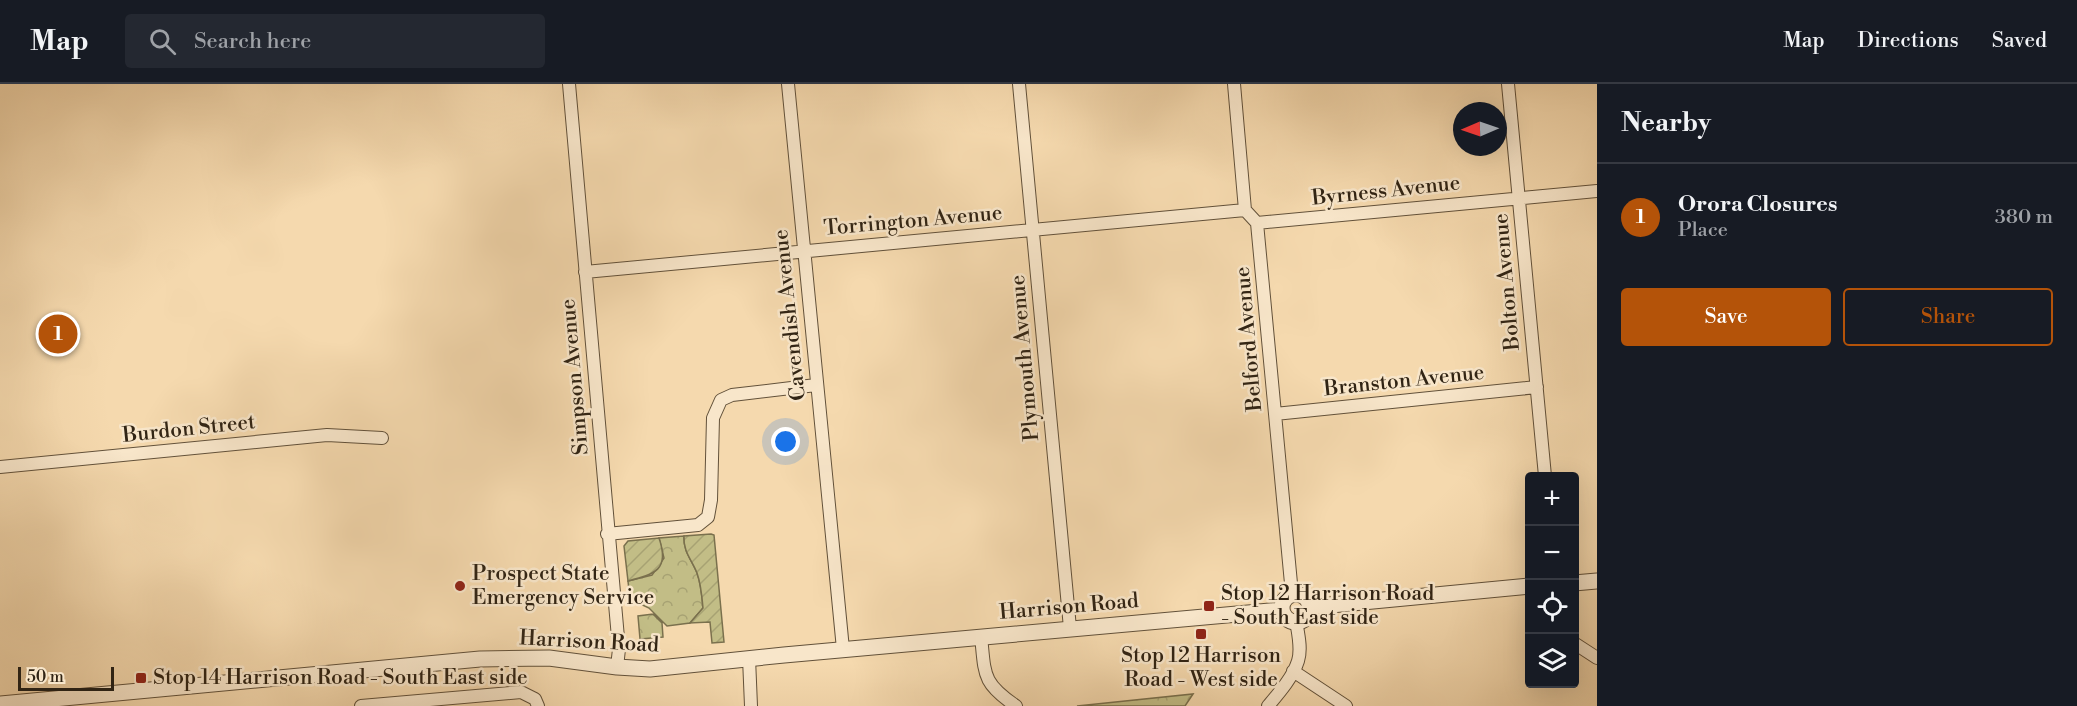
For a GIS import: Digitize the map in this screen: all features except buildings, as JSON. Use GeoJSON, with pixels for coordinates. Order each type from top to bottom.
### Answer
{"type":"FeatureCollection","features":[{"type":"Feature","properties":{"kind":"street","name":"Simpson Avenue"},"geometry":{"type":"LineString","coordinates":[[569,84],[607,534],[619,649],[617,667]]}},
{"type":"Feature","properties":{"kind":"street","name":"Cavendish Avenue"},"geometry":{"type":"LineString","coordinates":[[788,84],[843,649]]}},
{"type":"Feature","properties":{"kind":"street","name":"Plymouth Avenue"},"geometry":{"type":"LineString","coordinates":[[1019,84],[1070,628]]}},
{"type":"Feature","properties":{"kind":"street"},"geometry":{"type":"LineString","coordinates":[[1234,84],[1245,210],[1257,223]]}},
{"type":"Feature","properties":{"kind":"street","name":"Bolton Avenue"},"geometry":{"type":"LineString","coordinates":[[1508,84],[1544,472]]}},
{"type":"Feature","properties":{"kind":"street","name":"Byrness Avenue"},"geometry":{"type":"LineString","coordinates":[[1257,223],[1597,191]]}},
{"type":"Feature","properties":{"kind":"street","name":"Torrington Avenue"},"geometry":{"type":"LineString","coordinates":[[585,272],[1245,210]]}},
{"type":"Feature","properties":{"kind":"street","name":"Belford Avenue"},"geometry":{"type":"LineString","coordinates":[[1257,223],[1292,594]]}},
{"type":"Feature","properties":{"kind":"street"},"geometry":{"type":"LineString","coordinates":[[607,534],[698,525],[708,517],[711,500],[713,418],[721,400],[732,395],[816,385]]}},
{"type":"Feature","properties":{"kind":"street","name":"Branston Avenue"},"geometry":{"type":"LineString","coordinates":[[1275,414],[1536,387]]}},
{"type":"Feature","properties":{"kind":"street","name":"Burdon Street"},"geometry":{"type":"LineString","coordinates":[[0,467],[327,435],[382,438]]}},
{"type":"Feature","properties":{"kind":"street"},"geometry":{"type":"LineString","coordinates":[[1579,583],[1597,581]]}},
{"type":"Feature","properties":{"kind":"street"},"geometry":{"type":"LineString","coordinates":[[1310,608],[1525,590]]}},
{"type":"Feature","properties":{"kind":"street"},"geometry":{"type":"LineString","coordinates":[[1292,594],[1304,597],[1310,608],[1306,617],[1296,621],[1287,618],[1282,610],[1284,600],[1292,594]]}},
{"type":"Feature","properties":{"kind":"street","name":"Harrison Road"},"geometry":{"type":"LineString","coordinates":[[0,704],[480,659],[549,658],[650,669],[981,636],[1282,610]]}},
{"type":"Feature","properties":{"kind":"street"},"geometry":{"type":"LineString","coordinates":[[1268,706],[1286,684],[1299,661],[1296,621]]}},
{"type":"Feature","properties":{"kind":"street"},"geometry":{"type":"LineString","coordinates":[[981,636],[985,675],[996,693],[1016,706]]}},
{"type":"Feature","properties":{"kind":"street"},"geometry":{"type":"LineString","coordinates":[[1579,646],[1597,658]]}},
{"type":"Feature","properties":{"kind":"street"},"geometry":{"type":"LineString","coordinates":[[749,658],[752,706]]}},
{"type":"Feature","properties":{"kind":"street"},"geometry":{"type":"LineString","coordinates":[[1293,671],[1346,706]]}},
{"type":"Feature","properties":{"kind":"street"},"geometry":{"type":"LineString","coordinates":[[361,706],[521,692],[537,703]]}},
{"type":"Feature","properties":{"kind":"green space"},"geometry":{"type":"Polygon","coordinates":[[[714,535],[724,642],[712,643],[710,622],[690,623],[703,608],[698,577],[684,542],[684,536],[714,535]]]}},
{"type":"Feature","properties":{"kind":"green space"},"geometry":{"type":"Polygon","coordinates":[[[684,536],[686,551],[698,577],[703,608],[690,623],[667,626],[649,608],[630,599],[628,581],[652,575],[664,558],[659,538],[684,536]]]}},
{"type":"Feature","properties":{"kind":"green space"},"geometry":{"type":"Polygon","coordinates":[[[659,538],[663,557],[658,569],[646,576],[628,581],[624,546],[628,541],[659,538]]]}},
{"type":"Feature","properties":{"kind":"green space"},"geometry":{"type":"Polygon","coordinates":[[[653,614],[662,623],[663,637],[640,639],[638,616],[653,614]]]}},
{"type":"Feature","properties":{"kind":"green space"},"geometry":{"type":"Polygon","coordinates":[[[1193,694],[1185,706],[1077,706],[1193,694]]]}},
{"type":"Feature","properties":{"kind":"place","name":"Orora Closures"},"geometry":{"type":"Point","coordinates":[58,334]}},
{"type":"Feature","properties":{"kind":"place","name":"Prospect State Emergency Service"},"geometry":{"type":"Point","coordinates":[460,586]}},
{"type":"Feature","properties":{"kind":"place","name":"Stop 12 Harrison Road - South East side"},"geometry":{"type":"Point","coordinates":[1209,606]}},
{"type":"Feature","properties":{"kind":"place","name":"Stop 12 Harrison Road - West side"},"geometry":{"type":"Point","coordinates":[1201,634]}},
{"type":"Feature","properties":{"kind":"place","name":"Stop 14 Harrison Road - South East side"},"geometry":{"type":"Point","coordinates":[141,678]}}]}
